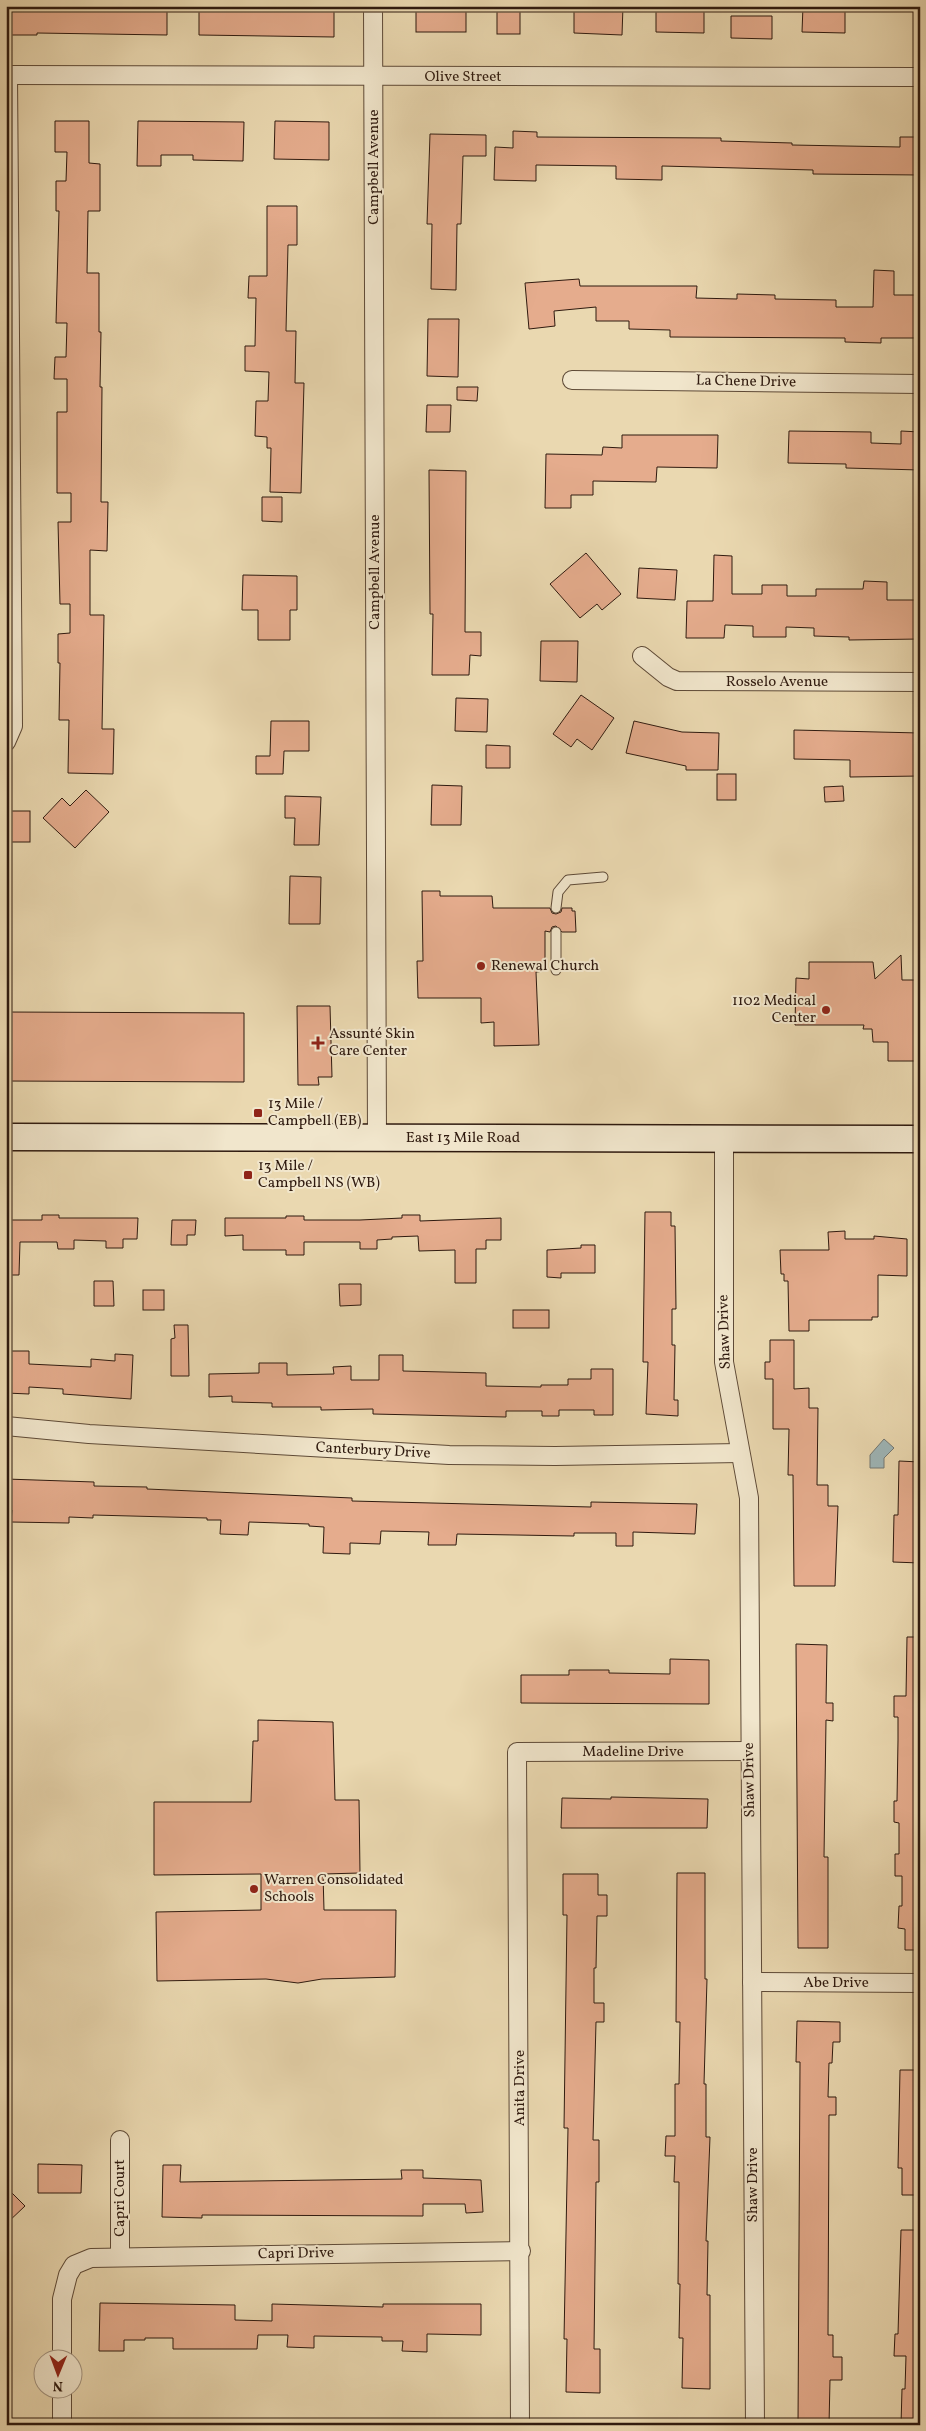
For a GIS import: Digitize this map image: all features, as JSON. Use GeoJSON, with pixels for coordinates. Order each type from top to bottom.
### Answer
{"type":"FeatureCollection","features":[{"type":"Feature","properties":{"kind":"main road","name":"East 13 Mile Road"},"geometry":{"type":"LineString","coordinates":[[6,1138],[724,1137],[920,1139]]}},
{"type":"Feature","properties":{"kind":"street","name":"Campbell Avenue"},"geometry":{"type":"LineString","coordinates":[[373,6],[377,1138]]}},
{"type":"Feature","properties":{"kind":"street","name":"Olive Street"},"geometry":{"type":"LineString","coordinates":[[7,75],[920,77]]}},
{"type":"Feature","properties":{"kind":"street"},"geometry":{"type":"LineString","coordinates":[[6,742],[13,726],[7,75]]}},
{"type":"Feature","properties":{"kind":"street","name":"La Chene Drive"},"geometry":{"type":"LineString","coordinates":[[572,380],[920,384]]}},
{"type":"Feature","properties":{"kind":"street","name":"Rosselo Avenue"},"geometry":{"type":"LineString","coordinates":[[642,656],[668,678],[677,681],[920,682]]}},
{"type":"Feature","properties":{"kind":"street","name":"Shaw Drive"},"geometry":{"type":"LineString","coordinates":[[724,1137],[724,1362],[749,1498],[749,1751],[755,2425]]}},
{"type":"Feature","properties":{"kind":"street","name":"Canterbury Drive"},"geometry":{"type":"LineString","coordinates":[[6,1426],[89,1434],[450,1455],[740,1454]]}},
{"type":"Feature","properties":{"kind":"street","name":"Madeline Drive"},"geometry":{"type":"LineString","coordinates":[[517,1752],[749,1751]]}},
{"type":"Feature","properties":{"kind":"street","name":"Anita Drive"},"geometry":{"type":"LineString","coordinates":[[517,1752],[521,2251],[520,2425]]}},
{"type":"Feature","properties":{"kind":"street","name":"Abe Drive"},"geometry":{"type":"LineString","coordinates":[[752,1982],[920,1983]]}},
{"type":"Feature","properties":{"kind":"street","name":"Capri Court"},"geometry":{"type":"LineString","coordinates":[[120,2140],[120,2256]]}},
{"type":"Feature","properties":{"kind":"street","name":"Capri Drive"},"geometry":{"type":"LineString","coordinates":[[62,2348],[62,2299],[68,2275],[74,2265],[92,2258],[120,2256],[521,2251]]}},
{"type":"Feature","properties":{"kind":"street"},"geometry":{"type":"LineString","coordinates":[[62,2398],[62,2425]]}},
{"type":"Feature","properties":{"kind":"lane"},"geometry":{"type":"LineString","coordinates":[[556,908],[558,892],[568,880],[575,877],[603,877]]}},
{"type":"Feature","properties":{"kind":"lane"},"geometry":{"type":"LineString","coordinates":[[556,932],[556,970]]}},
{"type":"Feature","properties":{"kind":"water"},"geometry":{"type":"Polygon","coordinates":[[[884,1439],[894,1448],[884,1458],[884,1468],[870,1468],[870,1455],[884,1439]]]}},
{"type":"Feature","properties":{"kind":"building"},"geometry":{"type":"Polygon","coordinates":[[[6,6],[167,6],[167,35],[37,33],[37,35],[6,35],[6,6]]]}},
{"type":"Feature","properties":{"kind":"building"},"geometry":{"type":"Polygon","coordinates":[[[276,6],[334,7],[334,37],[199,35],[199,8],[276,9],[276,6]]]}},
{"type":"Feature","properties":{"kind":"building"},"geometry":{"type":"Polygon","coordinates":[[[416,6],[466,6],[466,32],[416,32],[416,6]]]}},
{"type":"Feature","properties":{"kind":"building"},"geometry":{"type":"Polygon","coordinates":[[[497,6],[520,6],[520,34],[497,34],[497,6]]]}},
{"type":"Feature","properties":{"kind":"building"},"geometry":{"type":"Polygon","coordinates":[[[574,6],[623,6],[622,35],[574,33],[574,6]]]}},
{"type":"Feature","properties":{"kind":"building"},"geometry":{"type":"Polygon","coordinates":[[[656,6],[704,6],[704,33],[656,32],[656,6]]]}},
{"type":"Feature","properties":{"kind":"building"},"geometry":{"type":"Polygon","coordinates":[[[803,6],[845,6],[845,33],[802,32],[803,6]]]}},
{"type":"Feature","properties":{"kind":"building"},"geometry":{"type":"Polygon","coordinates":[[[731,16],[772,16],[772,39],[731,38],[731,16]]]}},
{"type":"Feature","properties":{"kind":"building"},"geometry":{"type":"Polygon","coordinates":[[[55,121],[89,121],[89,163],[100,164],[100,211],[88,211],[87,273],[99,273],[100,387],[102,387],[101,502],[108,502],[107,551],[90,550],[90,615],[104,615],[102,729],[114,729],[113,774],[68,773],[69,720],[59,720],[60,663],[58,663],[58,634],[70,633],[70,604],[60,604],[58,522],[71,522],[71,493],[57,493],[57,412],[67,412],[67,379],[54,379],[55,357],[66,357],[67,323],[56,323],[59,211],[56,211],[56,181],[66,181],[67,152],[55,152],[55,121]]]}},
{"type":"Feature","properties":{"kind":"building"},"geometry":{"type":"Polygon","coordinates":[[[138,121],[244,122],[243,161],[193,160],[193,155],[161,155],[161,166],[137,166],[138,121]]]}},
{"type":"Feature","properties":{"kind":"building"},"geometry":{"type":"Polygon","coordinates":[[[275,121],[329,122],[329,160],[274,159],[275,121]]]}},
{"type":"Feature","properties":{"kind":"building"},"geometry":{"type":"Polygon","coordinates":[[[513,131],[537,132],[537,137],[721,138],[721,141],[792,143],[792,145],[900,147],[900,137],[920,137],[920,175],[813,174],[813,170],[662,166],[662,180],[616,179],[616,166],[536,165],[536,181],[494,180],[495,147],[513,148],[513,131]]]}},
{"type":"Feature","properties":{"kind":"building"},"geometry":{"type":"Polygon","coordinates":[[[430,134],[486,135],[486,156],[463,156],[461,224],[457,224],[456,290],[431,289],[432,224],[427,224],[430,134]]]}},
{"type":"Feature","properties":{"kind":"building"},"geometry":{"type":"Polygon","coordinates":[[[267,206],[297,206],[297,245],[288,245],[286,331],[296,331],[295,383],[304,383],[301,493],[270,492],[271,448],[267,448],[267,437],[255,436],[256,401],[268,401],[269,372],[245,371],[245,346],[255,346],[256,298],[248,298],[249,276],[267,276],[267,206]]]}},
{"type":"Feature","properties":{"kind":"building"},"geometry":{"type":"Polygon","coordinates":[[[874,270],[894,271],[894,295],[920,295],[920,338],[881,338],[881,343],[845,342],[845,338],[670,337],[670,330],[629,329],[629,321],[596,321],[596,307],[554,311],[555,326],[529,329],[525,283],[579,279],[580,286],[697,286],[696,298],[737,299],[737,294],[775,295],[775,299],[836,300],[836,307],[873,307],[874,270]]]}},
{"type":"Feature","properties":{"kind":"building"},"geometry":{"type":"Polygon","coordinates":[[[428,319],[459,319],[458,377],[427,376],[428,319]]]}},
{"type":"Feature","properties":{"kind":"building"},"geometry":{"type":"Polygon","coordinates":[[[457,387],[478,387],[477,401],[457,400],[457,387]]]}},
{"type":"Feature","properties":{"kind":"building"},"geometry":{"type":"Polygon","coordinates":[[[427,405],[451,405],[450,432],[426,432],[427,405]]]}},
{"type":"Feature","properties":{"kind":"building"},"geometry":{"type":"Polygon","coordinates":[[[789,431],[871,432],[871,443],[901,444],[901,431],[920,432],[920,470],[846,468],[846,464],[788,463],[789,431]]]}},
{"type":"Feature","properties":{"kind":"building"},"geometry":{"type":"Polygon","coordinates":[[[622,435],[718,435],[717,468],[657,467],[656,482],[593,481],[593,495],[571,495],[571,508],[545,508],[546,454],[602,455],[603,447],[622,448],[622,435]]]}},
{"type":"Feature","properties":{"kind":"building"},"geometry":{"type":"Polygon","coordinates":[[[429,470],[466,471],[465,632],[481,632],[481,656],[470,655],[469,675],[432,675],[433,614],[430,614],[429,470]]]}},
{"type":"Feature","properties":{"kind":"building"},"geometry":{"type":"Polygon","coordinates":[[[262,497],[282,497],[282,522],[262,521],[262,497]]]}},
{"type":"Feature","properties":{"kind":"building"},"geometry":{"type":"Polygon","coordinates":[[[586,553],[621,594],[602,610],[597,604],[580,618],[550,584],[586,553]]]}},
{"type":"Feature","properties":{"kind":"building"},"geometry":{"type":"Polygon","coordinates":[[[714,555],[732,556],[732,594],[762,594],[762,585],[787,585],[787,596],[816,596],[816,589],[863,589],[864,581],[887,582],[887,600],[920,600],[920,639],[849,640],[849,637],[814,636],[814,628],[786,627],[786,637],[753,637],[753,626],[725,625],[724,638],[686,638],[687,601],[713,601],[714,555]]]}},
{"type":"Feature","properties":{"kind":"building"},"geometry":{"type":"Polygon","coordinates":[[[639,568],[677,570],[675,600],[637,598],[639,568]]]}},
{"type":"Feature","properties":{"kind":"building"},"geometry":{"type":"Polygon","coordinates":[[[243,575],[297,576],[297,610],[290,610],[290,640],[258,640],[258,610],[242,610],[243,575]]]}},
{"type":"Feature","properties":{"kind":"building"},"geometry":{"type":"Polygon","coordinates":[[[541,641],[578,641],[577,682],[540,681],[541,641]]]}},
{"type":"Feature","properties":{"kind":"building"},"geometry":{"type":"Polygon","coordinates":[[[581,695],[614,718],[592,750],[577,739],[571,747],[553,734],[581,695]]]}},
{"type":"Feature","properties":{"kind":"building"},"geometry":{"type":"Polygon","coordinates":[[[456,698],[488,699],[487,732],[455,731],[456,698]]]}},
{"type":"Feature","properties":{"kind":"building"},"geometry":{"type":"Polygon","coordinates":[[[271,721],[309,721],[309,751],[284,751],[283,774],[256,774],[256,756],[270,756],[271,721]]]}},
{"type":"Feature","properties":{"kind":"building"},"geometry":{"type":"Polygon","coordinates":[[[634,721],[682,732],[719,733],[718,770],[686,770],[686,766],[626,753],[634,721]]]}},
{"type":"Feature","properties":{"kind":"building"},"geometry":{"type":"Polygon","coordinates":[[[794,730],[920,733],[920,776],[850,777],[850,760],[794,759],[794,730]]]}},
{"type":"Feature","properties":{"kind":"building"},"geometry":{"type":"Polygon","coordinates":[[[486,745],[510,746],[510,768],[486,768],[486,745]]]}},
{"type":"Feature","properties":{"kind":"building"},"geometry":{"type":"Polygon","coordinates":[[[717,774],[736,774],[736,800],[717,800],[717,774]]]}},
{"type":"Feature","properties":{"kind":"building"},"geometry":{"type":"Polygon","coordinates":[[[432,785],[462,786],[461,825],[431,825],[432,785]]]}},
{"type":"Feature","properties":{"kind":"building"},"geometry":{"type":"Polygon","coordinates":[[[843,786],[844,801],[825,802],[824,787],[843,786]]]}},
{"type":"Feature","properties":{"kind":"building"},"geometry":{"type":"Polygon","coordinates":[[[86,790],[109,812],[75,848],[43,818],[62,798],[70,806],[86,790]]]}},
{"type":"Feature","properties":{"kind":"building"},"geometry":{"type":"Polygon","coordinates":[[[285,796],[321,797],[319,845],[294,845],[295,818],[285,818],[285,796]]]}},
{"type":"Feature","properties":{"kind":"building"},"geometry":{"type":"Polygon","coordinates":[[[6,811],[30,811],[30,842],[6,842],[6,811]]]}},
{"type":"Feature","properties":{"kind":"building"},"geometry":{"type":"Polygon","coordinates":[[[290,876],[321,877],[320,924],[289,924],[290,876]]]}},
{"type":"Feature","properties":{"kind":"building","name":"Renewal Church"},"geometry":{"type":"Polygon","coordinates":[[[422,891],[440,891],[440,896],[492,896],[493,908],[550,908],[552,913],[556,914],[561,912],[562,908],[572,908],[572,911],[575,911],[576,932],[562,932],[556,926],[552,927],[550,932],[545,931],[545,971],[536,972],[539,1045],[494,1046],[494,1022],[481,1023],[481,998],[418,998],[417,961],[423,961],[422,891]]]}},
{"type":"Feature","properties":{"kind":"building","name":"1102 Medical Center"},"geometry":{"type":"Polygon","coordinates":[[[901,955],[902,980],[920,980],[920,1061],[888,1061],[888,1042],[873,1042],[872,1029],[863,1029],[864,1025],[795,1025],[796,978],[809,979],[809,962],[873,962],[875,979],[901,955]]]}},
{"type":"Feature","properties":{"kind":"building","name":"Assunté Skin Care Center"},"geometry":{"type":"Polygon","coordinates":[[[297,1006],[330,1006],[332,1077],[318,1077],[319,1085],[298,1085],[297,1006]]]}},
{"type":"Feature","properties":{"kind":"building"},"geometry":{"type":"Polygon","coordinates":[[[6,1012],[244,1013],[244,1082],[6,1081],[6,1012]]]}},
{"type":"Feature","properties":{"kind":"building"},"geometry":{"type":"Polygon","coordinates":[[[645,1212],[671,1212],[671,1226],[675,1226],[676,1309],[672,1309],[672,1345],[675,1345],[674,1400],[678,1400],[678,1416],[646,1414],[648,1362],[643,1362],[645,1212]]]}},
{"type":"Feature","properties":{"kind":"building"},"geometry":{"type":"Polygon","coordinates":[[[42,1215],[59,1215],[59,1218],[138,1218],[137,1239],[123,1239],[123,1248],[106,1248],[106,1241],[74,1240],[74,1249],[58,1249],[57,1242],[20,1242],[19,1275],[6,1275],[6,1220],[42,1220],[42,1215]]]}},
{"type":"Feature","properties":{"kind":"building"},"geometry":{"type":"Polygon","coordinates":[[[402,1215],[420,1215],[420,1221],[501,1218],[501,1240],[486,1240],[486,1249],[476,1249],[476,1283],[455,1283],[455,1250],[419,1251],[418,1236],[392,1237],[392,1239],[377,1240],[377,1249],[360,1249],[360,1242],[304,1242],[304,1255],[286,1255],[286,1250],[243,1250],[243,1235],[225,1236],[225,1218],[286,1218],[286,1216],[304,1216],[304,1220],[360,1220],[402,1218],[402,1215]]]}},
{"type":"Feature","properties":{"kind":"building"},"geometry":{"type":"Polygon","coordinates":[[[172,1220],[196,1220],[195,1235],[187,1235],[187,1245],[171,1245],[172,1220]]]}},
{"type":"Feature","properties":{"kind":"building"},"geometry":{"type":"Polygon","coordinates":[[[845,1231],[845,1239],[874,1239],[874,1236],[907,1239],[907,1276],[878,1275],[878,1317],[872,1317],[872,1320],[809,1320],[809,1331],[789,1331],[788,1281],[784,1281],[784,1274],[781,1274],[780,1250],[829,1250],[828,1232],[845,1231]]]}},
{"type":"Feature","properties":{"kind":"building"},"geometry":{"type":"Polygon","coordinates":[[[581,1245],[595,1245],[595,1273],[561,1273],[561,1278],[547,1277],[547,1250],[581,1248],[581,1245]]]}},
{"type":"Feature","properties":{"kind":"building"},"geometry":{"type":"Polygon","coordinates":[[[94,1281],[113,1281],[114,1306],[94,1306],[94,1281]]]}},
{"type":"Feature","properties":{"kind":"building"},"geometry":{"type":"Polygon","coordinates":[[[339,1284],[361,1284],[361,1305],[340,1306],[339,1284]]]}},
{"type":"Feature","properties":{"kind":"building"},"geometry":{"type":"Polygon","coordinates":[[[143,1290],[164,1290],[164,1310],[143,1310],[143,1290]]]}},
{"type":"Feature","properties":{"kind":"building"},"geometry":{"type":"Polygon","coordinates":[[[513,1310],[549,1310],[549,1328],[513,1328],[513,1310]]]}},
{"type":"Feature","properties":{"kind":"building"},"geometry":{"type":"Polygon","coordinates":[[[174,1325],[188,1325],[189,1376],[171,1376],[171,1339],[175,1338],[174,1325]]]}},
{"type":"Feature","properties":{"kind":"building"},"geometry":{"type":"Polygon","coordinates":[[[770,1340],[794,1340],[794,1389],[809,1388],[809,1408],[818,1408],[817,1485],[828,1485],[828,1506],[838,1506],[835,1586],[794,1586],[793,1475],[788,1475],[789,1429],[773,1429],[773,1379],[765,1379],[765,1362],[770,1362],[770,1340]]]}},
{"type":"Feature","properties":{"kind":"building"},"geometry":{"type":"Polygon","coordinates":[[[11,1351],[29,1351],[29,1364],[91,1367],[91,1359],[115,1361],[115,1354],[133,1355],[131,1399],[63,1394],[63,1389],[29,1387],[29,1394],[6,1393],[6,1358],[11,1358],[11,1351]]]}},
{"type":"Feature","properties":{"kind":"building"},"geometry":{"type":"Polygon","coordinates":[[[379,1355],[403,1355],[403,1371],[486,1373],[486,1386],[541,1387],[541,1385],[568,1385],[568,1379],[591,1379],[591,1369],[613,1369],[613,1415],[594,1415],[594,1410],[559,1410],[559,1416],[542,1416],[542,1411],[506,1411],[506,1417],[373,1414],[373,1409],[321,1410],[321,1407],[272,1407],[272,1403],[232,1402],[232,1396],[209,1397],[209,1374],[259,1373],[259,1363],[287,1363],[287,1375],[334,1374],[333,1367],[351,1366],[351,1380],[379,1380],[379,1355]]]}},
{"type":"Feature","properties":{"kind":"building"},"geometry":{"type":"Polygon","coordinates":[[[899,1461],[920,1462],[920,1563],[893,1562],[894,1515],[898,1515],[899,1461]]]}},
{"type":"Feature","properties":{"kind":"building"},"geometry":{"type":"Polygon","coordinates":[[[6,1479],[94,1482],[94,1486],[147,1487],[147,1489],[352,1498],[352,1501],[591,1507],[591,1502],[697,1504],[695,1534],[633,1532],[633,1546],[616,1546],[616,1533],[574,1533],[574,1536],[457,1534],[456,1545],[428,1545],[429,1532],[381,1531],[380,1544],[350,1543],[350,1554],[323,1553],[324,1527],[309,1526],[309,1524],[249,1522],[248,1535],[220,1534],[221,1520],[207,1520],[207,1518],[93,1515],[93,1518],[69,1517],[69,1523],[11,1522],[12,1510],[6,1510],[6,1479]]]}},
{"type":"Feature","properties":{"kind":"building"},"geometry":{"type":"Polygon","coordinates":[[[907,1637],[920,1637],[920,1950],[905,1950],[905,1929],[898,1928],[899,1906],[902,1906],[902,1876],[895,1876],[895,1854],[899,1854],[899,1823],[894,1822],[894,1801],[897,1801],[898,1717],[894,1717],[894,1696],[906,1696],[907,1637]]]}},
{"type":"Feature","properties":{"kind":"building"},"geometry":{"type":"Polygon","coordinates":[[[796,1644],[827,1645],[826,1703],[833,1703],[833,1721],[826,1720],[824,1857],[828,1857],[828,1948],[798,1948],[796,1644]]]}},
{"type":"Feature","properties":{"kind":"building"},"geometry":{"type":"Polygon","coordinates":[[[670,1659],[709,1660],[709,1704],[521,1703],[521,1675],[569,1675],[569,1670],[609,1670],[609,1673],[670,1674],[670,1659]]]}},
{"type":"Feature","properties":{"kind":"building"},"geometry":{"type":"Polygon","coordinates":[[[258,1720],[333,1722],[335,1800],[359,1800],[360,1873],[323,1874],[324,1910],[396,1910],[395,1977],[322,1979],[298,1983],[266,1979],[157,1981],[156,1912],[261,1910],[261,1874],[154,1875],[154,1802],[251,1802],[253,1741],[258,1741],[258,1720]]]}},
{"type":"Feature","properties":{"kind":"building"},"geometry":{"type":"Polygon","coordinates":[[[611,1797],[708,1799],[707,1828],[561,1828],[562,1798],[611,1799],[611,1797]]]}},
{"type":"Feature","properties":{"kind":"building"},"geometry":{"type":"Polygon","coordinates":[[[677,1873],[705,1873],[705,1979],[707,1979],[704,2084],[706,2084],[706,2137],[710,2137],[706,2241],[708,2241],[707,2295],[710,2295],[710,2389],[682,2388],[683,2338],[679,2338],[680,2284],[678,2284],[679,2182],[674,2182],[675,2156],[665,2156],[666,2136],[675,2136],[675,2084],[679,2084],[680,2022],[676,2022],[677,1873]]]}},
{"type":"Feature","properties":{"kind":"building"},"geometry":{"type":"Polygon","coordinates":[[[563,1874],[598,1874],[598,1895],[607,1895],[607,1916],[597,1916],[596,1968],[594,1968],[594,2003],[604,2003],[604,2022],[596,2022],[593,2140],[599,2140],[599,2182],[596,2182],[594,2349],[600,2349],[600,2393],[566,2392],[567,2339],[564,2339],[568,2128],[564,2128],[567,1915],[563,1915],[563,1874]]]}},
{"type":"Feature","properties":{"kind":"building"},"geometry":{"type":"Polygon","coordinates":[[[797,2021],[840,2022],[840,2042],[833,2042],[832,2063],[829,2063],[828,2097],[836,2097],[836,2115],[829,2115],[828,2335],[833,2335],[833,2357],[842,2357],[842,2380],[830,2380],[829,2425],[798,2425],[800,2062],[796,2062],[797,2021]]]}},
{"type":"Feature","properties":{"kind":"building"},"geometry":{"type":"Polygon","coordinates":[[[900,2070],[920,2070],[920,2195],[902,2195],[902,2168],[898,2168],[900,2070]]]}},
{"type":"Feature","properties":{"kind":"building"},"geometry":{"type":"Polygon","coordinates":[[[38,2164],[82,2165],[81,2193],[38,2193],[38,2164]]]}},
{"type":"Feature","properties":{"kind":"building"},"geometry":{"type":"Polygon","coordinates":[[[163,2165],[181,2165],[180,2182],[402,2179],[401,2170],[423,2170],[423,2178],[481,2180],[483,2212],[466,2213],[465,2204],[423,2204],[423,2216],[202,2215],[202,2218],[162,2217],[163,2165]]]}},
{"type":"Feature","properties":{"kind":"building"},"geometry":{"type":"Polygon","coordinates":[[[6,2187],[25,2206],[6,2224],[6,2187]]]}},
{"type":"Feature","properties":{"kind":"building"},"geometry":{"type":"Polygon","coordinates":[[[901,2230],[920,2230],[920,2425],[901,2425],[902,2389],[905,2389],[906,2356],[894,2356],[895,2334],[898,2334],[901,2230]]]}},
{"type":"Feature","properties":{"kind":"building"},"geometry":{"type":"Polygon","coordinates":[[[100,2303],[235,2305],[235,2320],[272,2321],[272,2304],[383,2307],[383,2304],[481,2304],[481,2335],[427,2334],[427,2352],[402,2351],[403,2341],[382,2341],[382,2337],[314,2336],[314,2348],[287,2347],[288,2335],[258,2335],[257,2349],[173,2349],[173,2338],[145,2338],[145,2340],[124,2340],[124,2351],[99,2351],[100,2303]]]}},
{"type":"Feature","properties":{"kind":"place","name":"Renewal Church"},"geometry":{"type":"Point","coordinates":[481,966]}},
{"type":"Feature","properties":{"kind":"place","name":"1102 Medical Center"},"geometry":{"type":"Point","coordinates":[826,1010]}},
{"type":"Feature","properties":{"kind":"place","name":"Assunté Skin Care Center"},"geometry":{"type":"Point","coordinates":[318,1043]}},
{"type":"Feature","properties":{"kind":"place","name":"13 Mile / Campbell (EB)"},"geometry":{"type":"Point","coordinates":[258,1113]}},
{"type":"Feature","properties":{"kind":"place","name":"13 Mile / Campbell NS (WB)"},"geometry":{"type":"Point","coordinates":[248,1175]}},
{"type":"Feature","properties":{"kind":"place","name":"Warren Consolidated Schools"},"geometry":{"type":"Point","coordinates":[254,1889]}}]}
